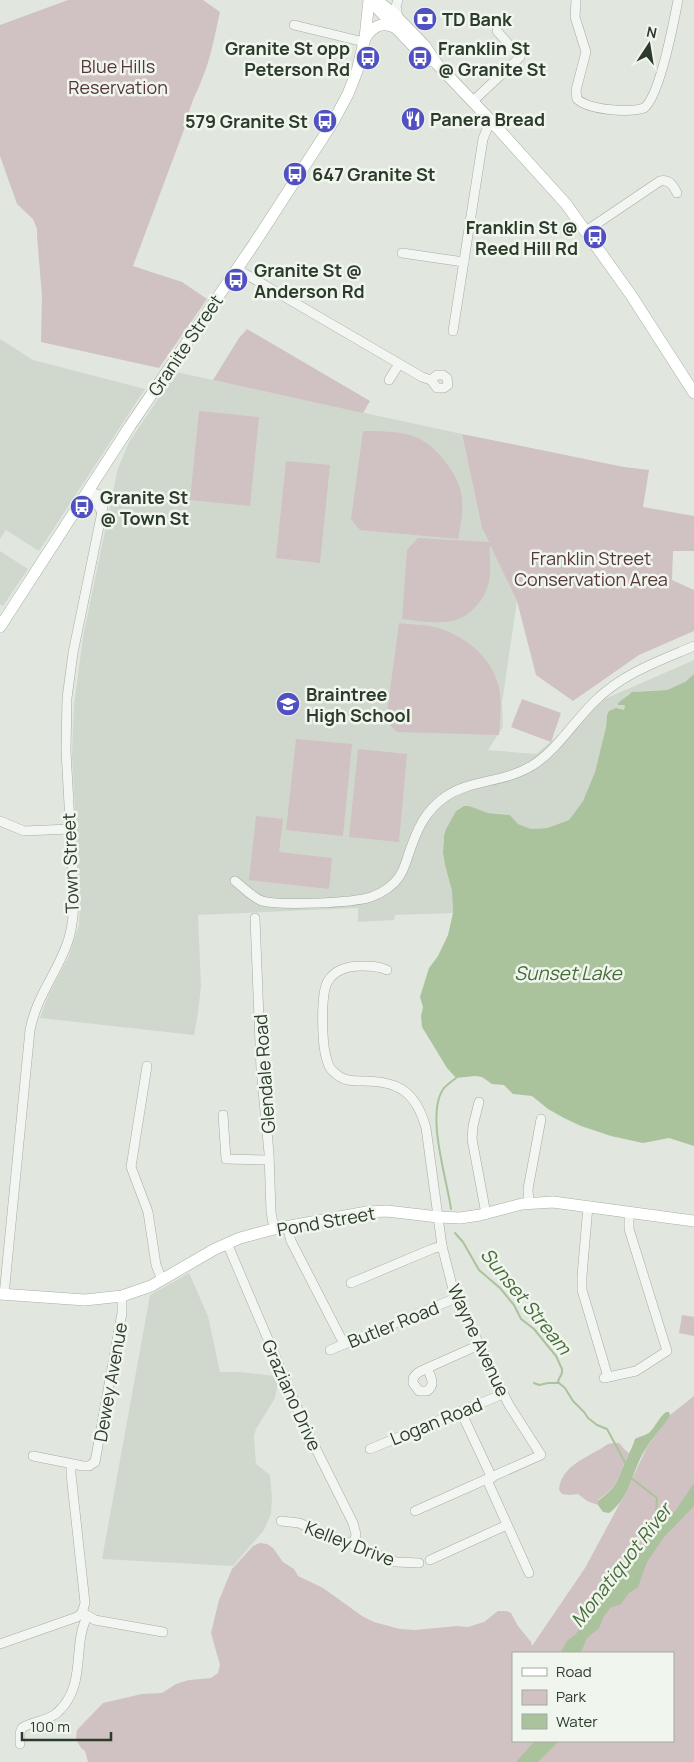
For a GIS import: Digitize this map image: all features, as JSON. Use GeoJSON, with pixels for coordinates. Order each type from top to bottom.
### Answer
{"type":"FeatureCollection","features":[{"type":"Feature","properties":{"kind":"main road"},"geometry":{"type":"LineString","coordinates":[[370,0],[397,23]]}},
{"type":"Feature","properties":{"kind":"main road","name":"Granite Street"},"geometry":{"type":"LineString","coordinates":[[0,627],[133,421],[314,153],[341,108],[354,82],[365,40],[370,0]]}},
{"type":"Feature","properties":{"kind":"main road"},"geometry":{"type":"LineString","coordinates":[[376,0],[422,55],[437,64],[473,100],[556,192],[586,230],[631,295],[694,393]]}},
{"type":"Feature","properties":{"kind":"main road"},"geometry":{"type":"LineString","coordinates":[[365,40],[370,31],[378,25],[397,23]]}},
{"type":"Feature","properties":{"kind":"main road","name":"Pond Street"},"geometry":{"type":"LineString","coordinates":[[2,1294],[85,1300],[122,1296],[162,1280],[227,1243],[247,1236],[274,1229],[374,1211],[394,1211],[460,1218],[486,1214],[529,1203],[553,1202],[694,1221]]}},
{"type":"Feature","properties":{"kind":"street"},"geometry":{"type":"LineString","coordinates":[[397,23],[396,6],[398,0]]}},
{"type":"Feature","properties":{"kind":"street"},"geometry":{"type":"LineString","coordinates":[[576,0],[575,17],[586,52],[576,90],[577,99],[594,107],[629,110],[644,108],[653,96],[671,35],[678,0]]}},
{"type":"Feature","properties":{"kind":"street"},"geometry":{"type":"LineString","coordinates":[[294,25],[365,40]]}},
{"type":"Feature","properties":{"kind":"street"},"geometry":{"type":"LineString","coordinates":[[473,100],[520,57],[497,31]]}},
{"type":"Feature","properties":{"kind":"street"},"geometry":{"type":"LineString","coordinates":[[453,331],[484,138],[492,122]]}},
{"type":"Feature","properties":{"kind":"street"},"geometry":{"type":"LineString","coordinates":[[586,230],[660,181],[670,182],[677,193]]}},
{"type":"Feature","properties":{"kind":"street"},"geometry":{"type":"LineString","coordinates":[[402,253],[464,262]]}},
{"type":"Feature","properties":{"kind":"street"},"geometry":{"type":"LineString","coordinates":[[237,269],[399,364],[431,380]]}},
{"type":"Feature","properties":{"kind":"street"},"geometry":{"type":"LineString","coordinates":[[389,380],[399,364]]}},
{"type":"Feature","properties":{"kind":"street","name":"Town Street"},"geometry":{"type":"LineString","coordinates":[[2,1294],[30,1030],[38,1002],[65,950],[73,917],[66,745],[69,683],[78,626],[104,502],[102,497],[88,491]]}},
{"type":"Feature","properties":{"kind":"street"},"geometry":{"type":"LineString","coordinates":[[235,881],[256,898],[274,903],[349,901],[366,898],[381,892],[393,884],[401,874],[420,825],[428,812],[439,801],[462,788],[506,778],[533,765],[548,753],[592,703],[611,687],[640,669],[694,646]]}},
{"type":"Feature","properties":{"kind":"street"},"geometry":{"type":"LineString","coordinates":[[0,821],[24,831],[70,828]]}},
{"type":"Feature","properties":{"kind":"street","name":"Glendale Road"},"geometry":{"type":"LineString","coordinates":[[255,918],[261,1069],[269,1160],[271,1212],[274,1229]]}},
{"type":"Feature","properties":{"kind":"street","name":"Wayne Avenue"},"geometry":{"type":"LineString","coordinates":[[387,970],[376,966],[353,966],[338,971],[330,979],[324,990],[323,1004],[326,1057],[331,1069],[343,1079],[382,1081],[391,1083],[403,1090],[414,1101],[421,1114],[426,1128],[442,1246],[456,1298],[512,1411],[541,1455],[489,1479]]}},
{"type":"Feature","properties":{"kind":"street"},"geometry":{"type":"LineString","coordinates":[[147,1066],[130,1167],[148,1212],[156,1265],[162,1280]]}},
{"type":"Feature","properties":{"kind":"street"},"geometry":{"type":"LineString","coordinates":[[479,1102],[472,1126],[472,1139],[486,1214]]}},
{"type":"Feature","properties":{"kind":"street"},"geometry":{"type":"LineString","coordinates":[[223,1115],[226,1159],[269,1160]]}},
{"type":"Feature","properties":{"kind":"street"},"geometry":{"type":"LineString","coordinates":[[529,1203],[528,1186],[540,1119]]}},
{"type":"Feature","properties":{"kind":"street"},"geometry":{"type":"LineString","coordinates":[[588,1206],[582,1286],[606,1378],[636,1371],[667,1351],[629,1230],[629,1212]]}},
{"type":"Feature","properties":{"kind":"street"},"geometry":{"type":"LineString","coordinates":[[287,1227],[291,1241],[344,1344]]}},
{"type":"Feature","properties":{"kind":"street","name":"Graziano Drive"},"geometry":{"type":"LineString","coordinates":[[227,1243],[307,1431],[353,1523],[356,1534],[354,1545]]}},
{"type":"Feature","properties":{"kind":"street"},"geometry":{"type":"LineString","coordinates":[[351,1283],[442,1246]]}},
{"type":"Feature","properties":{"kind":"street","name":"Dewey Avenue"},"geometry":{"type":"LineString","coordinates":[[71,1464],[92,1465],[96,1459],[122,1313],[122,1296]]}},
{"type":"Feature","properties":{"kind":"street","name":"Butler Road"},"geometry":{"type":"LineString","coordinates":[[330,1350],[456,1298]]}},
{"type":"Feature","properties":{"kind":"street"},"geometry":{"type":"LineString","coordinates":[[427,1368],[479,1345]]}},
{"type":"Feature","properties":{"kind":"street","name":"Logan Road"},"geometry":{"type":"LineString","coordinates":[[370,1449],[503,1394]]}},
{"type":"Feature","properties":{"kind":"street"},"geometry":{"type":"LineString","coordinates":[[461,1412],[529,1574]]}},
{"type":"Feature","properties":{"kind":"street"},"geometry":{"type":"LineString","coordinates":[[20,1744],[22,1728],[55,1715],[75,1686],[85,1615],[71,1464],[33,1456]]}},
{"type":"Feature","properties":{"kind":"street"},"geometry":{"type":"LineString","coordinates":[[414,1511],[489,1479]]}},
{"type":"Feature","properties":{"kind":"street","name":"Kelley Drive"},"geometry":{"type":"LineString","coordinates":[[281,1521],[299,1523],[396,1562],[419,1563]]}},
{"type":"Feature","properties":{"kind":"street"},"geometry":{"type":"LineString","coordinates":[[430,1560],[507,1525]]}},
{"type":"Feature","properties":{"kind":"street"},"geometry":{"type":"LineString","coordinates":[[0,1644],[85,1615],[95,1620],[163,1632]]}},
{"type":"Feature","properties":{"kind":"shaded area"},"geometry":{"type":"Polygon","coordinates":[[[0,339],[33,360],[145,389],[39,551],[6,530],[0,539],[0,339]]]}},
{"type":"Feature","properties":{"kind":"shaded area","name":"Braintree High School"},"geometry":{"type":"Polygon","coordinates":[[[176,372],[462,434],[482,528],[517,601],[502,703],[503,727],[488,750],[536,754],[600,701],[694,660],[694,674],[685,682],[667,690],[639,691],[628,694],[618,705],[625,705],[624,710],[607,715],[595,772],[583,801],[569,820],[547,828],[531,829],[518,824],[510,815],[488,813],[477,809],[460,808],[456,811],[446,829],[443,842],[445,865],[452,891],[453,913],[395,915],[394,920],[358,922],[358,908],[198,915],[201,986],[194,1035],[40,1018],[49,994],[69,956],[79,925],[80,901],[72,755],[74,705],[83,637],[118,468],[129,442],[176,372]]]}},
{"type":"Feature","properties":{"kind":"shaded area"},"geometry":{"type":"Polygon","coordinates":[[[0,551],[28,569],[3,606],[0,604],[0,551]]]}},
{"type":"Feature","properties":{"kind":"shaded area"},"geometry":{"type":"Polygon","coordinates":[[[189,1273],[208,1316],[220,1372],[240,1372],[279,1378],[275,1398],[256,1429],[254,1436],[256,1464],[270,1475],[271,1514],[264,1530],[233,1566],[102,1559],[150,1295],[189,1273]]]}},
{"type":"Feature","properties":{"kind":"green space","name":"Blue Hills Reservation"},"geometry":{"type":"Polygon","coordinates":[[[68,0],[203,0],[220,12],[205,71],[133,266],[182,282],[207,299],[159,368],[41,342],[42,296],[37,229],[33,219],[17,204],[0,156],[0,25],[68,0]]]}},
{"type":"Feature","properties":{"kind":"green space"},"geometry":{"type":"Polygon","coordinates":[[[247,329],[370,401],[363,413],[213,380],[239,338],[247,329]]]}},
{"type":"Feature","properties":{"kind":"green space"},"geometry":{"type":"Polygon","coordinates":[[[199,411],[259,417],[250,506],[190,500],[199,411]]]}},
{"type":"Feature","properties":{"kind":"green space"},"geometry":{"type":"Polygon","coordinates":[[[363,431],[394,432],[413,436],[426,442],[440,455],[456,478],[462,496],[462,516],[458,539],[360,530],[351,519],[363,431]]]}},
{"type":"Feature","properties":{"kind":"green space","name":"Franklin Street Conservation Area"},"geometry":{"type":"Polygon","coordinates":[[[462,434],[624,467],[649,470],[643,507],[694,516],[694,551],[673,551],[672,580],[694,590],[694,631],[639,655],[573,701],[536,675],[517,601],[490,545],[489,583],[483,598],[473,610],[467,615],[446,622],[402,619],[407,550],[418,538],[489,542],[482,528],[462,434]]]}},
{"type":"Feature","properties":{"kind":"green space"},"geometry":{"type":"Polygon","coordinates":[[[286,461],[330,465],[320,563],[276,558],[286,461]]]}},
{"type":"Feature","properties":{"kind":"green space"},"geometry":{"type":"Polygon","coordinates":[[[399,623],[430,626],[445,630],[475,648],[490,666],[496,677],[501,705],[499,735],[397,732],[386,721],[399,623]]]}},
{"type":"Feature","properties":{"kind":"green space"},"geometry":{"type":"Polygon","coordinates":[[[522,699],[561,713],[551,742],[511,727],[522,699]]]}},
{"type":"Feature","properties":{"kind":"green space"},"geometry":{"type":"Polygon","coordinates":[[[296,739],[352,744],[343,836],[286,830],[296,739]]]}},
{"type":"Feature","properties":{"kind":"green space"},"geometry":{"type":"Polygon","coordinates":[[[358,749],[407,754],[399,842],[349,837],[358,749]]]}},
{"type":"Feature","properties":{"kind":"green space"},"geometry":{"type":"Polygon","coordinates":[[[256,816],[283,819],[279,852],[332,858],[329,889],[249,880],[256,816]]]}},
{"type":"Feature","properties":{"kind":"green space"},"geometry":{"type":"Polygon","coordinates":[[[682,1315],[694,1317],[694,1336],[679,1333],[682,1315]]]}},
{"type":"Feature","properties":{"kind":"green space"},"geometry":{"type":"Polygon","coordinates":[[[694,1396],[694,1762],[88,1762],[85,1751],[76,1739],[77,1730],[103,1703],[142,1694],[162,1693],[176,1684],[189,1680],[211,1678],[218,1673],[220,1665],[211,1633],[219,1600],[232,1569],[253,1546],[260,1543],[267,1544],[273,1548],[283,1562],[294,1569],[298,1576],[323,1588],[362,1616],[374,1622],[400,1629],[415,1630],[457,1626],[468,1627],[484,1622],[498,1611],[506,1611],[511,1613],[532,1646],[585,1568],[626,1492],[647,1447],[670,1415],[694,1396]]]}},
{"type":"Feature","properties":{"kind":"green space"},"geometry":{"type":"Polygon","coordinates":[[[619,1443],[629,1453],[618,1479],[611,1489],[598,1500],[598,1505],[587,1501],[578,1494],[562,1494],[559,1490],[561,1481],[571,1467],[608,1444],[619,1443]]]}},
{"type":"Feature","properties":{"kind":"water","name":"Sunset Lake"},"geometry":{"type":"Polygon","coordinates":[[[694,674],[694,1146],[669,1138],[643,1143],[611,1136],[564,1118],[548,1109],[532,1096],[513,1094],[504,1085],[492,1084],[482,1077],[456,1078],[447,1068],[422,1027],[421,1016],[423,1007],[420,997],[429,968],[438,956],[448,935],[453,913],[452,891],[443,852],[446,829],[456,811],[464,806],[469,806],[488,813],[510,815],[518,824],[531,829],[547,828],[569,820],[583,801],[595,772],[609,711],[616,708],[624,710],[625,705],[618,705],[618,703],[632,692],[667,690],[685,682],[694,674]]]}},
{"type":"Feature","properties":{"kind":"water"},"geometry":{"type":"Polygon","coordinates":[[[666,1412],[669,1412],[670,1415],[668,1419],[642,1455],[621,1501],[609,1513],[603,1512],[598,1505],[598,1501],[617,1482],[635,1439],[650,1432],[666,1412]]]}},
{"type":"Feature","properties":{"kind":"water"},"geometry":{"type":"Polygon","coordinates":[[[694,1483],[694,1506],[664,1537],[647,1562],[638,1587],[629,1593],[620,1605],[611,1607],[604,1616],[599,1628],[587,1638],[580,1652],[561,1652],[567,1641],[576,1634],[594,1607],[609,1593],[628,1568],[650,1533],[676,1510],[694,1483]]]}},
{"type":"Feature","properties":{"kind":"water"},"geometry":{"type":"Polygon","coordinates":[[[534,1742],[558,1742],[538,1762],[516,1762],[534,1742]]]}},
{"type":"Feature","properties":{"kind":"waterway","name":"Sunset Stream"},"geometry":{"type":"LineString","coordinates":[[451,1209],[439,1147],[437,1113],[439,1099],[444,1088],[456,1078]]}},
{"type":"Feature","properties":{"kind":"waterway","name":"Sunset Stream"},"geometry":{"type":"LineString","coordinates":[[455,1233],[463,1242],[479,1270],[500,1288],[514,1305],[521,1319],[534,1329],[556,1356],[562,1369],[559,1383],[588,1418],[597,1425],[607,1429],[626,1464]]}},
{"type":"Feature","properties":{"kind":"waterway"},"geometry":{"type":"LineString","coordinates":[[534,1383],[539,1385],[559,1383]]}},
{"type":"Feature","properties":{"kind":"waterway","name":"Sunset Stream"},"geometry":{"type":"LineString","coordinates":[[631,1478],[657,1498],[656,1513],[667,1521]]}},
{"type":"Feature","properties":{"kind":"place","name":"TD Bank"},"geometry":{"type":"Point","coordinates":[425,19]}},
{"type":"Feature","properties":{"kind":"place","name":"Granite St opp Peterson Rd"},"geometry":{"type":"Point","coordinates":[368,58]}},
{"type":"Feature","properties":{"kind":"place","name":"Franklin St @ Granite St"},"geometry":{"type":"Point","coordinates":[420,58]}},
{"type":"Feature","properties":{"kind":"place","name":"Panera Bread"},"geometry":{"type":"Point","coordinates":[413,119]}},
{"type":"Feature","properties":{"kind":"place","name":"579 Granite St"},"geometry":{"type":"Point","coordinates":[325,121]}},
{"type":"Feature","properties":{"kind":"place","name":"647 Granite St"},"geometry":{"type":"Point","coordinates":[295,174]}},
{"type":"Feature","properties":{"kind":"place","name":"Franklin St @ Reed Hill Rd"},"geometry":{"type":"Point","coordinates":[595,237]}},
{"type":"Feature","properties":{"kind":"place","name":"Granite St @ Anderson Rd"},"geometry":{"type":"Point","coordinates":[236,280]}},
{"type":"Feature","properties":{"kind":"place","name":"Granite St @ Town St"},"geometry":{"type":"Point","coordinates":[82,507]}},
{"type":"Feature","properties":{"kind":"place","name":"Braintree High School"},"geometry":{"type":"Point","coordinates":[288,704]}},
{"type":"Feature","properties":{"kind":"water label","name":"Monatiquot River"},"geometry":{"type":"Point","coordinates":[621,1565]}}]}
